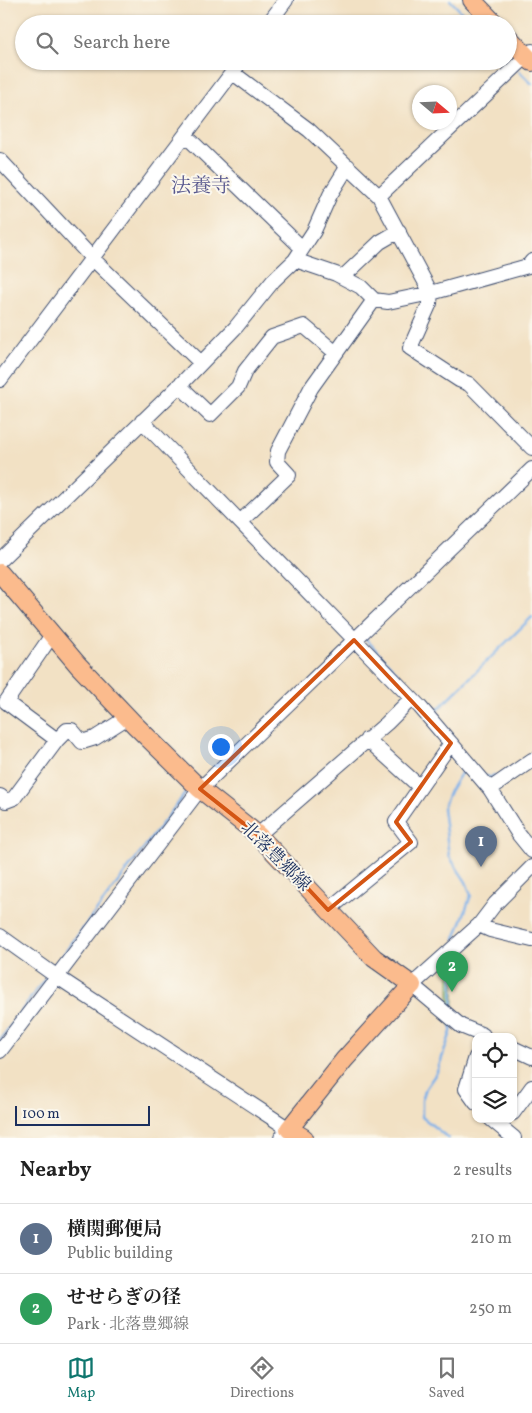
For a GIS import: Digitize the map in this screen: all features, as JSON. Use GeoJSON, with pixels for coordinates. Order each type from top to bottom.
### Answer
{"type":"FeatureCollection","features":[{"type":"Feature","properties":{"kind":"main road"},"geometry":{"type":"LineString","coordinates":[[472,0],[486,15]]}},
{"type":"Feature","properties":{"kind":"main road"},"geometry":{"type":"LineString","coordinates":[[517,45],[530,56]]}},
{"type":"Feature","properties":{"kind":"main road","name":"北落豊郷線"},"geometry":{"type":"LineString","coordinates":[[0,573],[78,665],[128,717],[200,789],[258,835],[374,958],[412,985]]}},
{"type":"Feature","properties":{"kind":"main road"},"geometry":{"type":"LineString","coordinates":[[291,1135],[344,1060],[412,985]]}},
{"type":"Feature","properties":{"kind":"street"},"geometry":{"type":"LineString","coordinates":[[275,15],[286,0]]}},
{"type":"Feature","properties":{"kind":"street"},"geometry":{"type":"LineString","coordinates":[[517,68],[530,56]]}},
{"type":"Feature","properties":{"kind":"street"},"geometry":{"type":"LineString","coordinates":[[0,380],[235,70]]}},
{"type":"Feature","properties":{"kind":"street"},"geometry":{"type":"LineString","coordinates":[[240,70],[309,130],[379,196],[431,293],[430,303],[410,348],[459,380],[469,384],[532,448]]}},
{"type":"Feature","properties":{"kind":"street"},"geometry":{"type":"LineString","coordinates":[[379,196],[515,70]]}},
{"type":"Feature","properties":{"kind":"street"},"geometry":{"type":"LineString","coordinates":[[186,136],[298,254],[361,287],[374,300],[388,302],[431,293],[531,265]]}},
{"type":"Feature","properties":{"kind":"street"},"geometry":{"type":"LineString","coordinates":[[0,160],[93,259],[201,363]]}},
{"type":"Feature","properties":{"kind":"street"},"geometry":{"type":"LineString","coordinates":[[0,560],[236,327],[273,281],[298,254],[314,231],[330,195],[348,166]]}},
{"type":"Feature","properties":{"kind":"street"},"geometry":{"type":"LineString","coordinates":[[343,277],[380,242],[399,231]]}},
{"type":"Feature","properties":{"kind":"street"},"geometry":{"type":"LineString","coordinates":[[240,522],[288,475],[277,462],[278,451],[311,388],[374,300]]}},
{"type":"Feature","properties":{"kind":"street"},"geometry":{"type":"LineString","coordinates":[[179,385],[210,415],[238,387],[245,371],[272,337],[304,326],[336,353]]}},
{"type":"Feature","properties":{"kind":"street"},"geometry":{"type":"LineString","coordinates":[[142,421],[411,699],[451,743],[490,789],[532,851]]}},
{"type":"Feature","properties":{"kind":"street"},"geometry":{"type":"LineString","coordinates":[[0,1051],[200,789],[532,469]]}},
{"type":"Feature","properties":{"kind":"street"},"geometry":{"type":"LineString","coordinates":[[52,635],[6,702],[57,740]]}},
{"type":"Feature","properties":{"kind":"street"},"geometry":{"type":"LineString","coordinates":[[258,835],[411,699]]}},
{"type":"Feature","properties":{"kind":"street"},"geometry":{"type":"LineString","coordinates":[[0,796],[6,801],[14,798],[57,740],[67,730],[72,730],[82,742],[95,738],[128,717]]}},
{"type":"Feature","properties":{"kind":"street"},"geometry":{"type":"LineString","coordinates":[[367,739],[420,787]]}},
{"type":"Feature","properties":{"kind":"street"},"geometry":{"type":"LineString","coordinates":[[328,910],[411,842],[396,822],[451,743]]}},
{"type":"Feature","properties":{"kind":"street"},"geometry":{"type":"LineString","coordinates":[[490,789],[532,760]]}},
{"type":"Feature","properties":{"kind":"street"},"geometry":{"type":"LineString","coordinates":[[477,1033],[461,1026],[412,985],[479,925],[495,904],[532,866]]}},
{"type":"Feature","properties":{"kind":"street"},"geometry":{"type":"LineString","coordinates":[[479,925],[490,930],[532,940]]}},
{"type":"Feature","properties":{"kind":"street"},"geometry":{"type":"LineString","coordinates":[[0,936],[291,1135]]}},
{"type":"Feature","properties":{"kind":"street"},"geometry":{"type":"LineString","coordinates":[[517,1050],[532,1057]]}},
{"type":"Feature","properties":{"kind":"street"},"geometry":{"type":"LineString","coordinates":[[472,1070],[466,1089],[472,1097]]}},
{"type":"Feature","properties":{"kind":"street"},"geometry":{"type":"LineString","coordinates":[[517,1108],[532,1087]]}},
{"type":"Feature","properties":{"kind":"street"},"geometry":{"type":"LineString","coordinates":[[506,1124],[514,1138]]}},
{"type":"Feature","properties":{"kind":"highlighted area"},"geometry":{"type":"Polygon","coordinates":[[[354,640],[451,743],[396,822],[411,842],[328,910],[258,835],[200,789],[354,640]]]}},
{"type":"Feature","properties":{"kind":"green space"},"geometry":{"type":"Polygon","coordinates":[[[456,954],[453,1026],[449,1024],[449,960],[456,954]]]}},
{"type":"Feature","properties":{"kind":"waterway"},"geometry":{"type":"LineString","coordinates":[[450,0],[464,15]]}},
{"type":"Feature","properties":{"kind":"waterway"},"geometry":{"type":"LineString","coordinates":[[519,71],[532,84]]}},
{"type":"Feature","properties":{"kind":"waterway"},"geometry":{"type":"LineString","coordinates":[[433,714],[532,617]]}},
{"type":"Feature","properties":{"kind":"waterway"},"geometry":{"type":"LineString","coordinates":[[365,638],[416,693]]}},
{"type":"Feature","properties":{"kind":"waterway"},"geometry":{"type":"LineString","coordinates":[[455,939],[471,895],[466,882],[449,856],[443,808],[450,791],[465,767]]}},
{"type":"Feature","properties":{"kind":"waterway"},"geometry":{"type":"LineString","coordinates":[[487,776],[489,778],[494,775]]}},
{"type":"Feature","properties":{"kind":"waterway"},"geometry":{"type":"LineString","coordinates":[[53,968],[187,791],[192,790]]}},
{"type":"Feature","properties":{"kind":"waterway"},"geometry":{"type":"LineString","coordinates":[[452,1011],[453,954]]}},
{"type":"Feature","properties":{"kind":"waterway"},"geometry":{"type":"LineString","coordinates":[[0,1040],[47,976]]}},
{"type":"Feature","properties":{"kind":"waterway"},"geometry":{"type":"LineString","coordinates":[[448,1138],[422,1117],[422,1100],[426,1088],[437,1072],[452,1024]]}},
{"type":"Feature","properties":{"kind":"place","name":"横関郵便局"},"geometry":{"type":"Point","coordinates":[481,867]}},
{"type":"Feature","properties":{"kind":"place","name":"せせらぎの径"},"geometry":{"type":"Point","coordinates":[452,992]}},
{"type":"Feature","properties":{"kind":"district","name":"法養寺"},"geometry":{"type":"Point","coordinates":[201,187]}}]}
